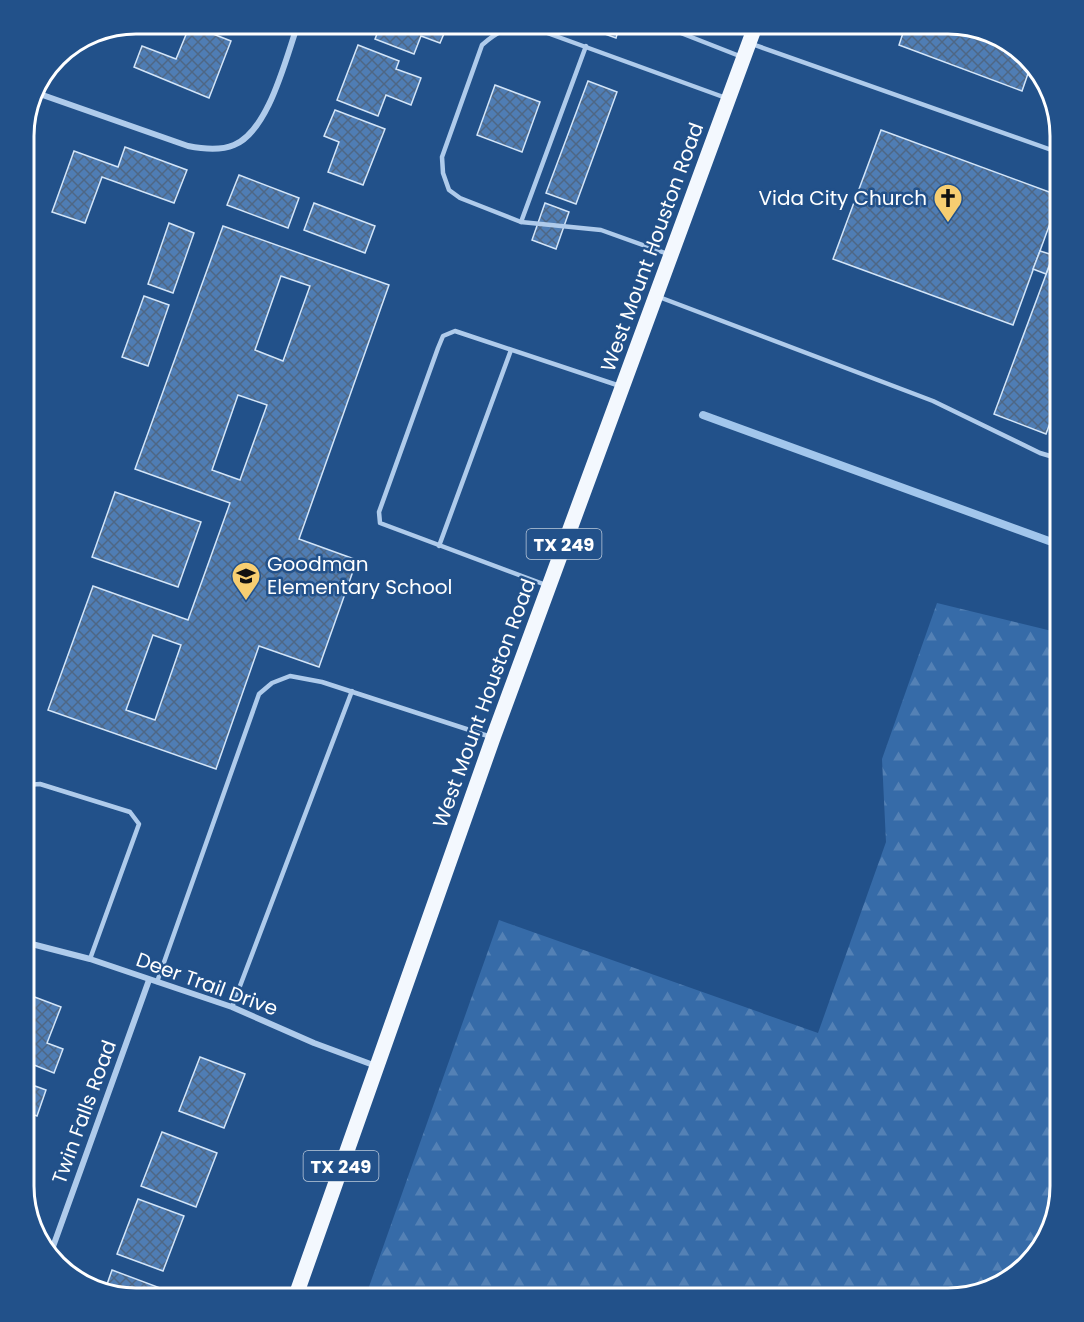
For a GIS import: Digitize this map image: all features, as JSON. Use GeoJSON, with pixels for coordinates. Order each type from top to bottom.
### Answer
{"type":"FeatureCollection","features":[{"type":"Feature","properties":{"kind":"main road","name":"West Mount Houston Road"},"geometry":{"type":"LineString","coordinates":[[298,1288],[493,738],[753,35]]}},
{"type":"Feature","properties":{"kind":"street"},"geometry":{"type":"LineString","coordinates":[[43,95],[188,146],[211,150],[234,145],[253,132],[268,107],[294,34]]}},
{"type":"Feature","properties":{"kind":"street","name":"Deer Trail Drive"},"geometry":{"type":"LineString","coordinates":[[34,945],[90,959],[231,1007],[314,1043],[376,1066]]}},
{"type":"Feature","properties":{"kind":"street","name":"Twin Falls Road"},"geometry":{"type":"LineString","coordinates":[[54,1244],[149,980]]}},
{"type":"Feature","properties":{"kind":"lane"},"geometry":{"type":"LineString","coordinates":[[493,34],[482,45],[442,157],[443,173],[449,190],[460,198],[521,222],[601,230],[671,255]]}},
{"type":"Feature","properties":{"kind":"lane"},"geometry":{"type":"LineString","coordinates":[[553,35],[729,99]]}},
{"type":"Feature","properties":{"kind":"lane"},"geometry":{"type":"LineString","coordinates":[[685,35],[744,58]]}},
{"type":"Feature","properties":{"kind":"lane"},"geometry":{"type":"LineString","coordinates":[[750,43],[1050,149]]}},
{"type":"Feature","properties":{"kind":"lane"},"geometry":{"type":"LineString","coordinates":[[521,222],[586,46]]}},
{"type":"Feature","properties":{"kind":"lane"},"geometry":{"type":"LineString","coordinates":[[656,296],[933,401],[1050,456]]}},
{"type":"Feature","properties":{"kind":"lane"},"geometry":{"type":"LineString","coordinates":[[549,586],[380,523],[379,512],[438,348],[443,336],[455,331],[622,387]]}},
{"type":"Feature","properties":{"kind":"lane"},"geometry":{"type":"LineString","coordinates":[[439,546],[511,350]]}},
{"type":"Feature","properties":{"kind":"lane"},"geometry":{"type":"LineString","coordinates":[[157,982],[259,694],[272,683],[290,676],[322,681],[493,738]]}},
{"type":"Feature","properties":{"kind":"lane"},"geometry":{"type":"LineString","coordinates":[[231,1007],[352,691]]}},
{"type":"Feature","properties":{"kind":"lane"},"geometry":{"type":"LineString","coordinates":[[34,784],[40,784],[130,812],[139,824],[90,959]]}},
{"type":"Feature","properties":{"kind":"green space"},"geometry":{"type":"Polygon","coordinates":[[[937,603],[1050,631],[1050,1186],[1042,1225],[1024,1253],[1015,1262],[987,1280],[948,1288],[369,1288],[499,920],[818,1033],[886,842],[882,759],[937,603]]]}},
{"type":"Feature","properties":{"kind":"building"},"geometry":{"type":"Polygon","coordinates":[[[186,34],[213,34],[231,41],[209,98],[134,67],[142,46],[176,59],[186,34]]]}},
{"type":"Feature","properties":{"kind":"building"},"geometry":{"type":"Polygon","coordinates":[[[377,34],[444,34],[440,43],[421,36],[414,54],[375,39],[377,34]]]}},
{"type":"Feature","properties":{"kind":"building"},"geometry":{"type":"Polygon","coordinates":[[[902,35],[955,35],[974,38],[987,42],[1010,55],[1028,74],[1022,91],[899,45],[902,35]]]}},
{"type":"Feature","properties":{"kind":"building"},"geometry":{"type":"Polygon","coordinates":[[[358,45],[399,61],[396,69],[421,78],[411,105],[386,95],[378,116],[337,100],[358,45]]]}},
{"type":"Feature","properties":{"kind":"building"},"geometry":{"type":"Polygon","coordinates":[[[588,81],[617,92],[576,204],[546,193],[588,81]]]}},
{"type":"Feature","properties":{"kind":"building"},"geometry":{"type":"Polygon","coordinates":[[[495,85],[540,102],[522,152],[477,135],[495,85]]]}},
{"type":"Feature","properties":{"kind":"building"},"geometry":{"type":"Polygon","coordinates":[[[335,110],[385,129],[363,185],[328,172],[339,142],[324,136],[335,110]]]}},
{"type":"Feature","properties":{"kind":"building","name":"Vida City Church"},"geometry":{"type":"Polygon","coordinates":[[[881,130],[1050,192],[1050,223],[1013,325],[833,259],[881,130]]]}},
{"type":"Feature","properties":{"kind":"building"},"geometry":{"type":"Polygon","coordinates":[[[125,147],[187,170],[174,203],[102,177],[85,223],[52,212],[74,151],[118,167],[125,147]]]}},
{"type":"Feature","properties":{"kind":"building"},"geometry":{"type":"Polygon","coordinates":[[[239,175],[299,198],[288,228],[227,205],[239,175]]]}},
{"type":"Feature","properties":{"kind":"building"},"geometry":{"type":"Polygon","coordinates":[[[314,203],[375,226],[365,253],[304,230],[314,203]]]}},
{"type":"Feature","properties":{"kind":"building"},"geometry":{"type":"Polygon","coordinates":[[[545,203],[569,212],[556,249],[532,240],[545,203]]]}},
{"type":"Feature","properties":{"kind":"building"},"geometry":{"type":"Polygon","coordinates":[[[169,223],[194,233],[173,293],[148,284],[169,223]]]}},
{"type":"Feature","properties":{"kind":"building"},"geometry":{"type":"Polygon","coordinates":[[[223,226],[389,285],[299,539],[357,560],[319,667],[259,646],[216,769],[48,710],[93,586],[188,620],[230,503],[135,469],[223,226]],[[281,276],[255,350],[283,361],[310,286],[281,276]],[[238,395],[212,470],[240,480],[267,405],[238,395]],[[153,635],[126,710],[155,720],[181,645],[153,635]]]}},
{"type":"Feature","properties":{"kind":"building"},"geometry":{"type":"Polygon","coordinates":[[[1040,251],[1050,254],[1046,274],[1033,269],[1040,251]]]}},
{"type":"Feature","properties":{"kind":"building"},"geometry":{"type":"Polygon","coordinates":[[[1050,264],[1050,423],[1046,434],[994,414],[1050,264]]]}},
{"type":"Feature","properties":{"kind":"building"},"geometry":{"type":"Polygon","coordinates":[[[144,296],[169,305],[148,366],[122,357],[144,296]]]}},
{"type":"Feature","properties":{"kind":"building"},"geometry":{"type":"Polygon","coordinates":[[[115,492],[201,522],[178,587],[92,557],[115,492]]]}},
{"type":"Feature","properties":{"kind":"building"},"geometry":{"type":"Polygon","coordinates":[[[34,997],[61,1007],[47,1043],[63,1049],[54,1073],[34,1065],[34,997]]]}},
{"type":"Feature","properties":{"kind":"building"},"geometry":{"type":"Polygon","coordinates":[[[200,1057],[245,1074],[224,1128],[179,1111],[200,1057]]]}},
{"type":"Feature","properties":{"kind":"building"},"geometry":{"type":"Polygon","coordinates":[[[34,1086],[46,1090],[37,1116],[34,1115],[34,1086]]]}},
{"type":"Feature","properties":{"kind":"building"},"geometry":{"type":"Polygon","coordinates":[[[162,1132],[217,1153],[196,1207],[141,1186],[162,1132]]]}},
{"type":"Feature","properties":{"kind":"building"},"geometry":{"type":"Polygon","coordinates":[[[138,1199],[184,1216],[163,1271],[117,1254],[138,1199]]]}},
{"type":"Feature","properties":{"kind":"building"},"geometry":{"type":"Polygon","coordinates":[[[112,1270],[160,1288],[123,1287],[107,1283],[112,1270]]]}},
{"type":"Feature","properties":{"kind":"waterway"},"geometry":{"type":"LineString","coordinates":[[703,415],[1050,541]]}},
{"type":"Feature","properties":{"kind":"place","name":"Vida City Church"},"geometry":{"type":"Point","coordinates":[948,224]}},
{"type":"Feature","properties":{"kind":"place","name":"Goodman Elementary School"},"geometry":{"type":"Point","coordinates":[246,602]}}]}
